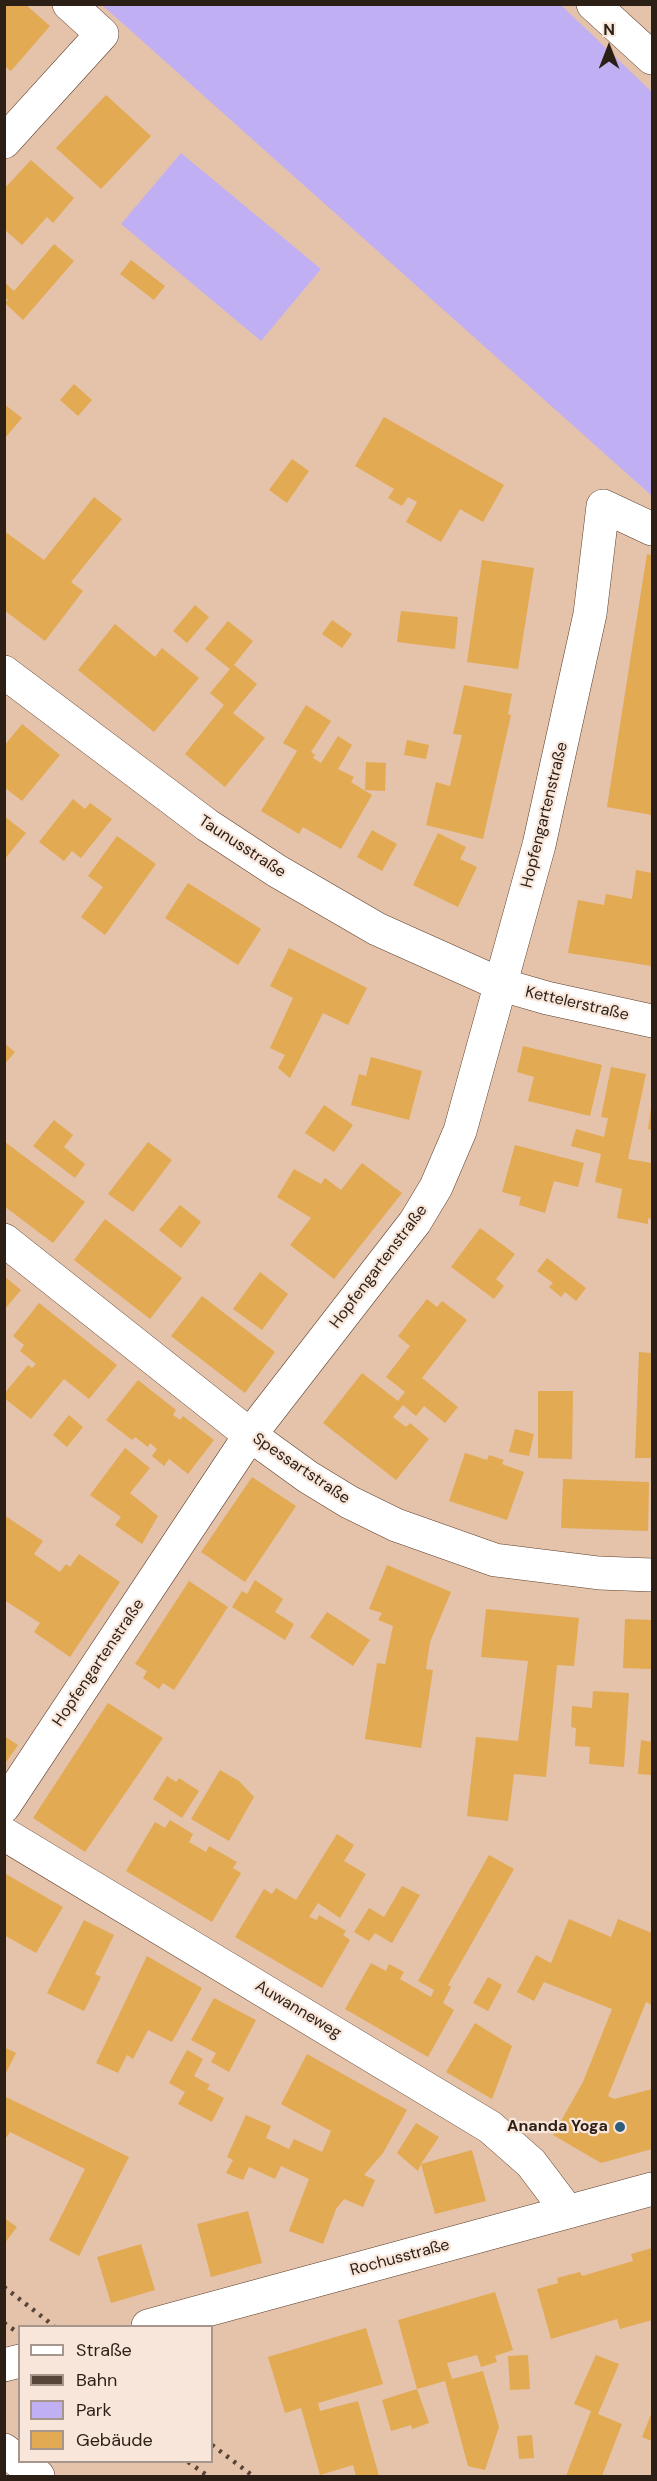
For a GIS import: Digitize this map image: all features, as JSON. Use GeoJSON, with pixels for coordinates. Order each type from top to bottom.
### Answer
{"type":"FeatureCollection","features":[{"type":"Feature","properties":{"kind":"street"},"geometry":{"type":"LineString","coordinates":[[4,142],[102,34],[69,4]]}},
{"type":"Feature","properties":{"kind":"street"},"geometry":{"type":"LineString","coordinates":[[593,4],[652,58]]}},
{"type":"Feature","properties":{"kind":"street","name":"Hopfengartenstraße"},"geometry":{"type":"LineString","coordinates":[[4,1806],[250,1435],[415,1222],[431,1197],[460,1131],[502,985],[566,728],[590,614],[603,506],[652,529]]}},
{"type":"Feature","properties":{"kind":"street","name":"Taunusstraße"},"geometry":{"type":"LineString","coordinates":[[4,672],[142,778],[277,871],[377,929],[502,985]]}},
{"type":"Feature","properties":{"kind":"street","name":"Kettelerstraße"},"geometry":{"type":"LineString","coordinates":[[502,985],[547,998],[652,1021]]}},
{"type":"Feature","properties":{"kind":"street","name":"Spessartstraße"},"geometry":{"type":"LineString","coordinates":[[4,1240],[250,1435],[308,1477],[350,1502],[396,1525],[495,1560],[539,1567],[652,1575]]}},
{"type":"Feature","properties":{"kind":"street","name":"Auwanneweg"},"geometry":{"type":"LineString","coordinates":[[4,1834],[490,2127],[531,2163],[568,2212]]}},
{"type":"Feature","properties":{"kind":"street","name":"Rochusstraße"},"geometry":{"type":"LineString","coordinates":[[152,2325],[652,2189]]}},
{"type":"Feature","properties":{"kind":"street"},"geometry":{"type":"LineString","coordinates":[[4,2450],[18,2461]]}},
{"type":"Feature","properties":{"kind":"street"},"geometry":{"type":"LineString","coordinates":[[21,2463],[38,2476]]}},
{"type":"Feature","properties":{"kind":"green space"},"geometry":{"type":"Polygon","coordinates":[[[102,5],[561,5],[652,92],[652,496],[102,5]]]}},
{"type":"Feature","properties":{"kind":"green space"},"geometry":{"type":"Polygon","coordinates":[[[181,153],[321,269],[261,341],[121,224],[181,153]]]}},
{"type":"Feature","properties":{"kind":"building"},"geometry":{"type":"Polygon","coordinates":[[[4,4],[25,4],[50,26],[11,71],[4,66],[4,4]]]}},
{"type":"Feature","properties":{"kind":"building"},"geometry":{"type":"Polygon","coordinates":[[[106,95],[151,136],[101,189],[56,148],[106,95]]]}},
{"type":"Feature","properties":{"kind":"building"},"geometry":{"type":"Polygon","coordinates":[[[31,160],[74,198],[53,223],[47,217],[22,245],[4,229],[4,189],[31,160]]]}},
{"type":"Feature","properties":{"kind":"building"},"geometry":{"type":"Polygon","coordinates":[[[54,244],[74,261],[23,320],[5,303],[8,300],[4,297],[4,282],[14,291],[54,244]]]}},
{"type":"Feature","properties":{"kind":"building"},"geometry":{"type":"Polygon","coordinates":[[[131,260],[165,286],[154,300],[120,274],[131,260]]]}},
{"type":"Feature","properties":{"kind":"building"},"geometry":{"type":"Polygon","coordinates":[[[74,384],[92,400],[78,416],[60,400],[74,384]]]}},
{"type":"Feature","properties":{"kind":"building"},"geometry":{"type":"Polygon","coordinates":[[[4,404],[22,418],[4,439],[4,404]]]}},
{"type":"Feature","properties":{"kind":"building"},"geometry":{"type":"Polygon","coordinates":[[[384,417],[504,485],[483,522],[460,509],[441,542],[406,522],[417,502],[408,497],[402,506],[388,498],[394,489],[355,466],[384,417]]]}},
{"type":"Feature","properties":{"kind":"building"},"geometry":{"type":"Polygon","coordinates":[[[292,459],[309,471],[287,503],[269,490],[292,459]]]}},
{"type":"Feature","properties":{"kind":"building"},"geometry":{"type":"Polygon","coordinates":[[[94,497],[122,519],[71,582],[83,591],[45,641],[4,610],[4,531],[44,560],[94,497]]]}},
{"type":"Feature","properties":{"kind":"building"},"geometry":{"type":"Polygon","coordinates":[[[647,554],[652,555],[652,815],[607,807],[647,554]]]}},
{"type":"Feature","properties":{"kind":"building"},"geometry":{"type":"Polygon","coordinates":[[[482,560],[534,568],[518,669],[467,662],[482,560]]]}},
{"type":"Feature","properties":{"kind":"building"},"geometry":{"type":"Polygon","coordinates":[[[195,605],[209,617],[187,643],[173,631],[195,605]]]}},
{"type":"Feature","properties":{"kind":"building"},"geometry":{"type":"Polygon","coordinates":[[[401,611],[458,617],[455,649],[397,642],[401,611]]]}},
{"type":"Feature","properties":{"kind":"building"},"geometry":{"type":"Polygon","coordinates":[[[332,620],[352,634],[342,648],[322,634],[332,620]]]}},
{"type":"Feature","properties":{"kind":"building"},"geometry":{"type":"Polygon","coordinates":[[[228,621],[253,641],[234,665],[257,684],[233,713],[265,738],[225,787],[185,754],[224,705],[210,693],[230,669],[205,649],[228,621]]]}},
{"type":"Feature","properties":{"kind":"building"},"geometry":{"type":"Polygon","coordinates":[[[115,624],[155,657],[162,648],[199,678],[154,732],[78,670],[115,624]]]}},
{"type":"Feature","properties":{"kind":"building"},"geometry":{"type":"Polygon","coordinates":[[[464,685],[512,694],[508,714],[511,715],[483,839],[426,825],[436,782],[450,786],[462,735],[453,734],[464,685]]]}},
{"type":"Feature","properties":{"kind":"building"},"geometry":{"type":"Polygon","coordinates":[[[306,705],[331,721],[311,752],[315,755],[313,758],[321,763],[338,736],[352,745],[338,769],[354,777],[351,782],[372,795],[341,849],[303,827],[299,834],[261,811],[297,751],[283,743],[306,705]]]}},
{"type":"Feature","properties":{"kind":"building"},"geometry":{"type":"Polygon","coordinates":[[[22,724],[60,755],[22,801],[4,787],[4,746],[22,724]]]}},
{"type":"Feature","properties":{"kind":"building"},"geometry":{"type":"Polygon","coordinates":[[[407,740],[429,745],[426,759],[404,755],[407,740]]]}},
{"type":"Feature","properties":{"kind":"building"},"geometry":{"type":"Polygon","coordinates":[[[366,762],[386,763],[385,791],[365,790],[366,762]]]}},
{"type":"Feature","properties":{"kind":"building"},"geometry":{"type":"Polygon","coordinates":[[[73,799],[85,809],[90,803],[112,819],[81,858],[72,851],[64,861],[39,842],[73,799]]]}},
{"type":"Feature","properties":{"kind":"building"},"geometry":{"type":"Polygon","coordinates":[[[4,816],[26,833],[4,860],[4,816]]]}},
{"type":"Feature","properties":{"kind":"building"},"geometry":{"type":"Polygon","coordinates":[[[372,830],[397,844],[382,871],[357,857],[372,830]]]}},
{"type":"Feature","properties":{"kind":"building"},"geometry":{"type":"Polygon","coordinates":[[[438,833],[466,847],[460,859],[477,867],[458,907],[413,885],[438,833]]]}},
{"type":"Feature","properties":{"kind":"building"},"geometry":{"type":"Polygon","coordinates":[[[117,836],[156,864],[105,935],[81,917],[103,887],[88,876],[117,836]]]}},
{"type":"Feature","properties":{"kind":"building"},"geometry":{"type":"Polygon","coordinates":[[[636,870],[652,873],[652,966],[568,953],[578,900],[604,905],[606,894],[632,899],[636,870]]]}},
{"type":"Feature","properties":{"kind":"building"},"geometry":{"type":"Polygon","coordinates":[[[188,883],[261,929],[238,965],[165,918],[188,883]]]}},
{"type":"Feature","properties":{"kind":"building"},"geometry":{"type":"Polygon","coordinates":[[[289,948],[367,988],[348,1025],[323,1013],[290,1078],[278,1068],[285,1055],[270,1048],[293,998],[270,986],[289,948]]]}},
{"type":"Feature","properties":{"kind":"building"},"geometry":{"type":"Polygon","coordinates":[[[4,1043],[15,1052],[4,1065],[4,1043]]]}},
{"type":"Feature","properties":{"kind":"building"},"geometry":{"type":"Polygon","coordinates":[[[523,1046],[602,1065],[590,1116],[528,1101],[534,1077],[517,1072],[523,1046]]]}},
{"type":"Feature","properties":{"kind":"building"},"geometry":{"type":"Polygon","coordinates":[[[371,1057],[422,1071],[409,1120],[351,1105],[359,1074],[366,1076],[371,1057]]]}},
{"type":"Feature","properties":{"kind":"building"},"geometry":{"type":"Polygon","coordinates":[[[611,1067],[646,1074],[628,1159],[652,1163],[652,1219],[648,1218],[648,1224],[617,1218],[622,1189],[595,1182],[601,1154],[571,1146],[576,1129],[604,1137],[608,1118],[601,1117],[611,1067]]]}},
{"type":"Feature","properties":{"kind":"building"},"geometry":{"type":"Polygon","coordinates":[[[324,1105],[353,1125],[334,1152],[305,1133],[324,1105]]]}},
{"type":"Feature","properties":{"kind":"building"},"geometry":{"type":"Polygon","coordinates":[[[652,1109],[652,1130],[648,1129],[652,1109]]]}},
{"type":"Feature","properties":{"kind":"building"},"geometry":{"type":"Polygon","coordinates":[[[54,1120],[73,1135],[64,1147],[85,1164],[75,1178],[33,1146],[54,1120]]]}},
{"type":"Feature","properties":{"kind":"building"},"geometry":{"type":"Polygon","coordinates":[[[5,1142],[85,1202],[53,1243],[4,1206],[5,1142]]]}},
{"type":"Feature","properties":{"kind":"building"},"geometry":{"type":"Polygon","coordinates":[[[148,1142],[172,1160],[133,1212],[108,1194],[148,1142]]]}},
{"type":"Feature","properties":{"kind":"building"},"geometry":{"type":"Polygon","coordinates":[[[515,1145],[584,1163],[578,1187],[554,1181],[545,1213],[519,1205],[521,1197],[502,1192],[515,1145]]]}},
{"type":"Feature","properties":{"kind":"building"},"geometry":{"type":"Polygon","coordinates":[[[362,1163],[402,1193],[334,1279],[290,1245],[311,1218],[277,1197],[294,1169],[321,1184],[325,1178],[341,1190],[362,1163]]]}},
{"type":"Feature","properties":{"kind":"building"},"geometry":{"type":"Polygon","coordinates":[[[180,1205],[201,1222],[181,1248],[159,1230],[180,1205]]]}},
{"type":"Feature","properties":{"kind":"building"},"geometry":{"type":"Polygon","coordinates":[[[105,1219],[182,1278],[150,1319],[74,1260],[105,1219]]]}},
{"type":"Feature","properties":{"kind":"building"},"geometry":{"type":"Polygon","coordinates":[[[480,1228],[515,1254],[496,1279],[504,1286],[494,1299],[451,1267],[480,1228]]]}},
{"type":"Feature","properties":{"kind":"building"},"geometry":{"type":"Polygon","coordinates":[[[547,1258],[586,1288],[576,1301],[565,1292],[561,1297],[549,1287],[553,1283],[537,1271],[547,1258]]]}},
{"type":"Feature","properties":{"kind":"building"},"geometry":{"type":"Polygon","coordinates":[[[260,1272],[288,1294],[262,1330],[233,1309],[260,1272]]]}},
{"type":"Feature","properties":{"kind":"building"},"geometry":{"type":"Polygon","coordinates":[[[4,1276],[21,1290],[4,1310],[4,1276]]]}},
{"type":"Feature","properties":{"kind":"building"},"geometry":{"type":"Polygon","coordinates":[[[202,1296],[275,1352],[245,1393],[171,1336],[202,1296]]]}},
{"type":"Feature","properties":{"kind":"building"},"geometry":{"type":"Polygon","coordinates":[[[427,1299],[437,1307],[442,1301],[467,1320],[422,1378],[458,1407],[445,1423],[424,1406],[416,1416],[403,1405],[393,1417],[406,1427],[410,1423],[429,1439],[396,1480],[323,1423],[362,1373],[398,1401],[405,1392],[386,1377],[410,1346],[398,1336],[427,1299]]]}},
{"type":"Feature","properties":{"kind":"building"},"geometry":{"type":"Polygon","coordinates":[[[39,1303],[117,1365],[89,1399],[64,1379],[31,1419],[4,1398],[4,1394],[28,1365],[32,1368],[36,1364],[20,1351],[24,1345],[13,1336],[39,1303]]]}},
{"type":"Feature","properties":{"kind":"building"},"geometry":{"type":"Polygon","coordinates":[[[639,1352],[652,1353],[652,1458],[635,1458],[639,1352]]]}},
{"type":"Feature","properties":{"kind":"building"},"geometry":{"type":"Polygon","coordinates":[[[138,1380],[176,1410],[173,1415],[180,1420],[183,1416],[214,1440],[188,1474],[169,1459],[164,1466],[152,1456],[157,1449],[150,1443],[148,1447],[135,1437],[132,1440],[106,1420],[138,1380]]]}},
{"type":"Feature","properties":{"kind":"building"},"geometry":{"type":"Polygon","coordinates":[[[538,1391],[573,1391],[572,1459],[538,1458],[538,1391]]]}},
{"type":"Feature","properties":{"kind":"building"},"geometry":{"type":"Polygon","coordinates":[[[69,1415],[83,1427],[67,1447],[53,1435],[69,1415]]]}},
{"type":"Feature","properties":{"kind":"building"},"geometry":{"type":"Polygon","coordinates":[[[515,1429],[534,1434],[529,1456],[509,1452],[515,1429]]]}},
{"type":"Feature","properties":{"kind":"building"},"geometry":{"type":"Polygon","coordinates":[[[125,1448],[150,1468],[130,1493],[158,1516],[142,1544],[115,1525],[121,1517],[90,1495],[125,1448]]]}},
{"type":"Feature","properties":{"kind":"building"},"geometry":{"type":"Polygon","coordinates":[[[465,1453],[487,1460],[489,1455],[504,1460],[502,1464],[524,1472],[507,1520],[449,1501],[465,1453]]]}},
{"type":"Feature","properties":{"kind":"building"},"geometry":{"type":"Polygon","coordinates":[[[252,1477],[296,1506],[245,1582],[201,1552],[252,1477]]]}},
{"type":"Feature","properties":{"kind":"building"},"geometry":{"type":"Polygon","coordinates":[[[563,1479],[649,1482],[648,1531],[561,1528],[563,1479]]]}},
{"type":"Feature","properties":{"kind":"building"},"geometry":{"type":"Polygon","coordinates":[[[4,1515],[43,1541],[34,1554],[60,1572],[66,1564],[70,1567],[79,1554],[120,1582],[70,1657],[34,1632],[40,1623],[4,1600],[4,1515]]]}},
{"type":"Feature","properties":{"kind":"building"},"geometry":{"type":"Polygon","coordinates":[[[387,1565],[451,1592],[430,1642],[426,1669],[433,1670],[421,1748],[365,1739],[377,1663],[385,1664],[393,1626],[378,1620],[382,1613],[369,1609],[387,1565]]]}},
{"type":"Feature","properties":{"kind":"building"},"geometry":{"type":"Polygon","coordinates":[[[255,1580],[283,1599],[275,1612],[294,1624],[285,1640],[232,1607],[242,1591],[247,1594],[255,1580]]]}},
{"type":"Feature","properties":{"kind":"building"},"geometry":{"type":"Polygon","coordinates":[[[189,1581],[228,1607],[174,1690],[163,1683],[159,1689],[143,1678],[147,1671],[135,1664],[189,1581]]]}},
{"type":"Feature","properties":{"kind":"building"},"geometry":{"type":"Polygon","coordinates":[[[486,1609],[579,1618],[574,1666],[557,1665],[546,1777],[514,1774],[508,1821],[467,1816],[476,1737],[518,1741],[528,1661],[481,1657],[486,1609]]]}},
{"type":"Feature","properties":{"kind":"building"},"geometry":{"type":"Polygon","coordinates":[[[327,1612],[370,1640],[353,1666],[310,1637],[327,1612]]]}},
{"type":"Feature","properties":{"kind":"building"},"geometry":{"type":"Polygon","coordinates":[[[625,1619],[652,1620],[652,1669],[623,1668],[625,1619]]]}},
{"type":"Feature","properties":{"kind":"building"},"geometry":{"type":"Polygon","coordinates":[[[593,1691],[629,1693],[624,1767],[589,1764],[590,1747],[575,1746],[576,1728],[571,1727],[572,1706],[592,1708],[593,1691]]]}},
{"type":"Feature","properties":{"kind":"building"},"geometry":{"type":"Polygon","coordinates":[[[108,1703],[163,1738],[85,1852],[33,1818],[108,1703]]]}},
{"type":"Feature","properties":{"kind":"building"},"geometry":{"type":"Polygon","coordinates":[[[4,1736],[18,1745],[4,1765],[4,1736]]]}},
{"type":"Feature","properties":{"kind":"building"},"geometry":{"type":"Polygon","coordinates":[[[641,1740],[652,1742],[652,1775],[638,1774],[641,1740]]]}},
{"type":"Feature","properties":{"kind":"building"},"geometry":{"type":"Polygon","coordinates":[[[220,1770],[239,1781],[254,1797],[229,1841],[191,1819],[220,1770]]]}},
{"type":"Feature","properties":{"kind":"building"},"geometry":{"type":"Polygon","coordinates":[[[167,1776],[176,1782],[179,1778],[199,1791],[182,1818],[153,1799],[167,1776]]]}},
{"type":"Feature","properties":{"kind":"building"},"geometry":{"type":"Polygon","coordinates":[[[170,1820],[193,1834],[189,1842],[206,1852],[209,1846],[237,1862],[233,1868],[241,1873],[212,1922],[126,1871],[155,1822],[165,1828],[170,1820]]]}},
{"type":"Feature","properties":{"kind":"building"},"geometry":{"type":"Polygon","coordinates":[[[337,1834],[354,1845],[344,1861],[366,1874],[340,1918],[318,1903],[309,1917],[317,1920],[319,1915],[346,1931],[343,1935],[350,1940],[322,1988],[235,1937],[264,1889],[272,1894],[276,1888],[296,1900],[337,1834]]]}},
{"type":"Feature","properties":{"kind":"building"},"geometry":{"type":"Polygon","coordinates":[[[489,1855],[514,1869],[448,1985],[451,1987],[443,2003],[454,2010],[428,2057],[345,2009],[371,1963],[386,1971],[389,1964],[404,1972],[400,1979],[431,1997],[434,1990],[418,1981],[489,1855]]]}},
{"type":"Feature","properties":{"kind":"building"},"geometry":{"type":"Polygon","coordinates":[[[4,1873],[63,1907],[36,1953],[4,1935],[4,1873]]]}},
{"type":"Feature","properties":{"kind":"building"},"geometry":{"type":"Polygon","coordinates":[[[402,1886],[420,1895],[392,1943],[375,1933],[369,1941],[354,1932],[369,1908],[384,1917],[402,1886]]]}},
{"type":"Feature","properties":{"kind":"building"},"geometry":{"type":"Polygon","coordinates":[[[569,1919],[611,1937],[618,1919],[652,1933],[652,2005],[646,2002],[608,2096],[614,2099],[652,2089],[652,2149],[601,2163],[553,2135],[583,2082],[612,2009],[544,1982],[534,2001],[517,1992],[536,1955],[551,1963],[569,1919]]]}},
{"type":"Feature","properties":{"kind":"building"},"geometry":{"type":"Polygon","coordinates":[[[84,1920],[114,1935],[95,1974],[101,1977],[84,2011],[47,1993],[84,1920]]]}},
{"type":"Feature","properties":{"kind":"building"},"geometry":{"type":"Polygon","coordinates":[[[147,1956],[202,1988],[172,2042],[148,2030],[133,2059],[127,2055],[118,2073],[96,2063],[147,1956]]]}},
{"type":"Feature","properties":{"kind":"building"},"geometry":{"type":"Polygon","coordinates":[[[488,1977],[502,1985],[488,2011],[473,2003],[488,1977]]]}},
{"type":"Feature","properties":{"kind":"building"},"geometry":{"type":"Polygon","coordinates":[[[214,1998],[256,2020],[229,2072],[211,2062],[216,2053],[191,2040],[214,1998]]]}},
{"type":"Feature","properties":{"kind":"building"},"geometry":{"type":"Polygon","coordinates":[[[475,2023],[512,2046],[492,2099],[446,2072],[475,2023]]]}},
{"type":"Feature","properties":{"kind":"building"},"geometry":{"type":"Polygon","coordinates":[[[4,2047],[16,2053],[4,2077],[4,2047]]]}},
{"type":"Feature","properties":{"kind":"building"},"geometry":{"type":"Polygon","coordinates":[[[187,2050],[203,2059],[194,2076],[210,2085],[207,2089],[224,2098],[212,2122],[178,2104],[185,2092],[169,2083],[187,2050]]]}},
{"type":"Feature","properties":{"kind":"building"},"geometry":{"type":"Polygon","coordinates":[[[307,2054],[407,2110],[383,2153],[364,2175],[375,2180],[363,2207],[344,2199],[336,2209],[323,2244],[289,2231],[309,2179],[281,2166],[275,2179],[249,2167],[243,2180],[226,2173],[233,2160],[227,2157],[246,2115],[271,2126],[266,2138],[289,2149],[294,2139],[322,2152],[331,2131],[281,2104],[307,2054]]]}},
{"type":"Feature","properties":{"kind":"building"},"geometry":{"type":"Polygon","coordinates":[[[4,2096],[129,2157],[79,2256],[49,2240],[85,2169],[10,2132],[7,2137],[4,2135],[4,2096]]]}},
{"type":"Feature","properties":{"kind":"building"},"geometry":{"type":"Polygon","coordinates":[[[416,2123],[439,2137],[418,2171],[397,2153],[416,2123]]]}},
{"type":"Feature","properties":{"kind":"building"},"geometry":{"type":"Polygon","coordinates":[[[472,2150],[486,2201],[435,2214],[421,2164],[472,2150]]]}},
{"type":"Feature","properties":{"kind":"building"},"geometry":{"type":"Polygon","coordinates":[[[248,2211],[262,2263],[211,2277],[197,2224],[248,2211]]]}},
{"type":"Feature","properties":{"kind":"building"},"geometry":{"type":"Polygon","coordinates":[[[4,2218],[17,2227],[4,2244],[4,2218]]]}},
{"type":"Feature","properties":{"kind":"building"},"geometry":{"type":"Polygon","coordinates":[[[141,2244],[155,2290],[111,2303],[97,2257],[141,2244]]]}},
{"type":"Feature","properties":{"kind":"building"},"geometry":{"type":"Polygon","coordinates":[[[652,2248],[652,2320],[620,2329],[617,2319],[551,2339],[537,2289],[558,2283],[557,2278],[580,2272],[582,2276],[633,2261],[631,2254],[652,2248]]]}},
{"type":"Feature","properties":{"kind":"building"},"geometry":{"type":"Polygon","coordinates":[[[495,2292],[513,2350],[495,2356],[497,2362],[481,2367],[477,2355],[447,2363],[452,2379],[483,2371],[499,2427],[485,2470],[468,2466],[445,2381],[417,2389],[398,2320],[495,2292]]]}},
{"type":"Feature","properties":{"kind":"building"},"geometry":{"type":"Polygon","coordinates":[[[366,2328],[383,2384],[318,2403],[320,2411],[358,2401],[379,2476],[356,2476],[353,2465],[320,2475],[301,2408],[285,2413],[268,2357],[366,2328]]]}},
{"type":"Feature","properties":{"kind":"building"},"geometry":{"type":"Polygon","coordinates":[[[528,2355],[530,2389],[510,2390],[508,2356],[528,2355]]]}},
{"type":"Feature","properties":{"kind":"building"},"geometry":{"type":"Polygon","coordinates":[[[596,2355],[619,2364],[598,2414],[622,2424],[602,2476],[566,2476],[591,2411],[574,2404],[596,2355]]]}},
{"type":"Feature","properties":{"kind":"building"},"geometry":{"type":"Polygon","coordinates":[[[417,2389],[429,2423],[412,2429],[411,2425],[391,2431],[382,2400],[417,2389]]]}},
{"type":"Feature","properties":{"kind":"building"},"geometry":{"type":"Polygon","coordinates":[[[652,2412],[652,2441],[642,2437],[652,2412]]]}},
{"type":"Feature","properties":{"kind":"building"},"geometry":{"type":"Polygon","coordinates":[[[532,2435],[534,2458],[519,2459],[517,2436],[532,2435]]]}},
{"type":"Feature","properties":{"kind":"railway"},"geometry":{"type":"LineString","coordinates":[[4,2287],[53,2325]]}},
{"type":"Feature","properties":{"kind":"railway"},"geometry":{"type":"LineString","coordinates":[[4,2323],[18,2333]]}},
{"type":"Feature","properties":{"kind":"railway"},"geometry":{"type":"LineString","coordinates":[[213,2446],[253,2476]]}},
{"type":"Feature","properties":{"kind":"railway"},"geometry":{"type":"LineString","coordinates":[[189,2463],[208,2476]]}},
{"type":"Feature","properties":{"kind":"place","name":"Ananda Yoga"},"geometry":{"type":"Point","coordinates":[620,2127]}}]}
